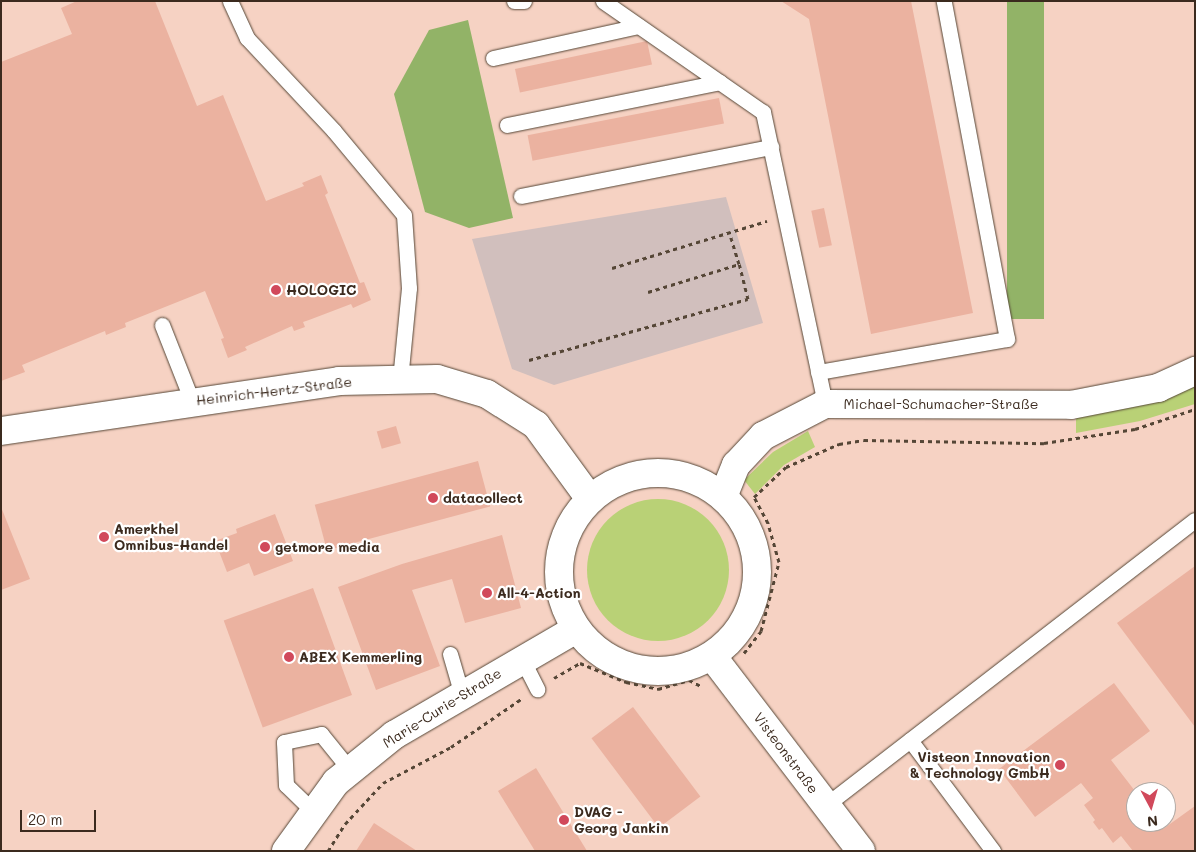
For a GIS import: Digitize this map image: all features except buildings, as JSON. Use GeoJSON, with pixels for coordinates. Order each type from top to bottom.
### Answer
{"type":"FeatureCollection","features":[{"type":"Feature","properties":{"kind":"street","name":"Michael-Schumacher-Straße"},"geometry":{"type":"LineString","coordinates":[[723,497],[736,465],[763,436],[825,404],[1071,405],[1158,388],[1195,371]]}},
{"type":"Feature","properties":{"kind":"street","name":"Heinrich-Hertz-Straße"},"geometry":{"type":"LineString","coordinates":[[1,431],[192,401],[338,381],[437,379],[487,394],[536,425],[590,499]]}},
{"type":"Feature","properties":{"kind":"street"},"geometry":{"type":"LineString","coordinates":[[642,474],[671,474],[699,482],[723,497],[743,521],[755,549],[757,580],[750,609],[718,664],[653,671],[624,666],[597,651],[576,629],[563,603],[558,575],[561,547],[572,521],[590,499],[614,483],[642,474]]}},
{"type":"Feature","properties":{"kind":"street","name":"Marie-Curie-Straße"},"geometry":{"type":"LineString","coordinates":[[286,851],[336,782],[394,735],[576,629]]}},
{"type":"Feature","properties":{"kind":"street","name":"Visteonstraße"},"geometry":{"type":"LineString","coordinates":[[718,664],[861,851]]}},
{"type":"Feature","properties":{"kind":"lane"},"geometry":{"type":"LineString","coordinates":[[230,1],[247,38],[334,131],[404,215],[409,288],[400,380]]}},
{"type":"Feature","properties":{"kind":"lane"},"geometry":{"type":"LineString","coordinates":[[514,1],[524,1]]}},
{"type":"Feature","properties":{"kind":"lane"},"geometry":{"type":"LineString","coordinates":[[603,1],[763,112],[825,404]]}},
{"type":"Feature","properties":{"kind":"lane"},"geometry":{"type":"LineString","coordinates":[[818,372],[1007,339],[944,1]]}},
{"type":"Feature","properties":{"kind":"lane"},"geometry":{"type":"LineString","coordinates":[[493,58],[639,26]]}},
{"type":"Feature","properties":{"kind":"lane"},"geometry":{"type":"LineString","coordinates":[[507,125],[720,82]]}},
{"type":"Feature","properties":{"kind":"lane"},"geometry":{"type":"LineString","coordinates":[[521,196],[771,147]]}},
{"type":"Feature","properties":{"kind":"lane"},"geometry":{"type":"LineString","coordinates":[[162,325],[192,401]]}},
{"type":"Feature","properties":{"kind":"lane"},"geometry":{"type":"LineString","coordinates":[[826,805],[1195,520]]}},
{"type":"Feature","properties":{"kind":"lane"},"geometry":{"type":"LineString","coordinates":[[450,654],[462,695]]}},
{"type":"Feature","properties":{"kind":"lane"},"geometry":{"type":"LineString","coordinates":[[522,659],[536,689]]}},
{"type":"Feature","properties":{"kind":"lane"},"geometry":{"type":"LineString","coordinates":[[314,812],[286,785],[284,742],[321,734],[350,770]]}},
{"type":"Feature","properties":{"kind":"lane"},"geometry":{"type":"LineString","coordinates":[[910,740],[993,851]]}},
{"type":"Feature","properties":{"kind":"path"},"geometry":{"type":"LineString","coordinates":[[612,268],[785,215]]}},
{"type":"Feature","properties":{"kind":"path"},"geometry":{"type":"LineString","coordinates":[[529,360],[748,299],[729,232]]}},
{"type":"Feature","properties":{"kind":"path"},"geometry":{"type":"LineString","coordinates":[[648,292],[739,264]]}},
{"type":"Feature","properties":{"kind":"path"},"geometry":{"type":"LineString","coordinates":[[328,851],[345,824],[383,783],[451,747],[536,689],[580,663],[626,682],[658,689],[689,680],[704,688],[718,664],[744,653],[761,631],[768,611],[779,562],[768,523],[754,497],[786,467],[839,444],[864,440],[1044,443],[1135,429],[1195,409]]}},
{"type":"Feature","properties":{"kind":"shaded area"},"geometry":{"type":"Polygon","coordinates":[[[1,1],[1195,1],[1195,851],[1,851],[1,1]]]}},
{"type":"Feature","properties":{"kind":"shaded area"},"geometry":{"type":"Polygon","coordinates":[[[726,197],[763,323],[554,385],[512,369],[472,239],[726,197]]]}},
{"type":"Feature","properties":{"kind":"green space"},"geometry":{"type":"Polygon","coordinates":[[[1007,1],[1044,1],[1044,319],[1007,319],[1007,1]]]}},
{"type":"Feature","properties":{"kind":"green space"},"geometry":{"type":"Polygon","coordinates":[[[468,20],[513,218],[469,228],[425,212],[394,94],[429,30],[468,20]]]}},
{"type":"Feature","properties":{"kind":"green space"},"geometry":{"type":"Polygon","coordinates":[[[1195,384],[1195,404],[1140,421],[1076,433],[1076,414],[1195,384]]]}},
{"type":"Feature","properties":{"kind":"green space"},"geometry":{"type":"Polygon","coordinates":[[[808,431],[815,447],[784,465],[755,494],[744,480],[773,452],[808,431]]]}},
{"type":"Feature","properties":{"kind":"green space"},"geometry":{"type":"Polygon","coordinates":[[[658,499],[672,500],[685,504],[698,511],[708,520],[717,530],[724,543],[728,556],[728,584],[724,597],[717,610],[708,620],[698,629],[685,636],[672,640],[658,641],[644,640],[631,636],[618,629],[608,620],[599,610],[592,597],[588,584],[587,570],[588,556],[592,543],[599,530],[608,520],[618,511],[631,504],[644,500],[658,499]]]}},
{"type":"Feature","properties":{"kind":"place","name":"HOLOGIC"},"geometry":{"type":"Point","coordinates":[276,290]}},
{"type":"Feature","properties":{"kind":"place","name":"datacollect"},"geometry":{"type":"Point","coordinates":[433,498]}},
{"type":"Feature","properties":{"kind":"place","name":"Amerkhel Omnibus-Handel"},"geometry":{"type":"Point","coordinates":[104,537]}},
{"type":"Feature","properties":{"kind":"place","name":"getmore media"},"geometry":{"type":"Point","coordinates":[265,547]}},
{"type":"Feature","properties":{"kind":"place","name":"All-4-Action"},"geometry":{"type":"Point","coordinates":[487,593]}},
{"type":"Feature","properties":{"kind":"place","name":"ABEX Kemmerling"},"geometry":{"type":"Point","coordinates":[289,657]}},
{"type":"Feature","properties":{"kind":"place","name":"Visteon Innovation & Technology GmbH"},"geometry":{"type":"Point","coordinates":[1060,765]}},
{"type":"Feature","properties":{"kind":"place","name":"DVAG - Georg Jankin"},"geometry":{"type":"Point","coordinates":[564,820]}}]}
